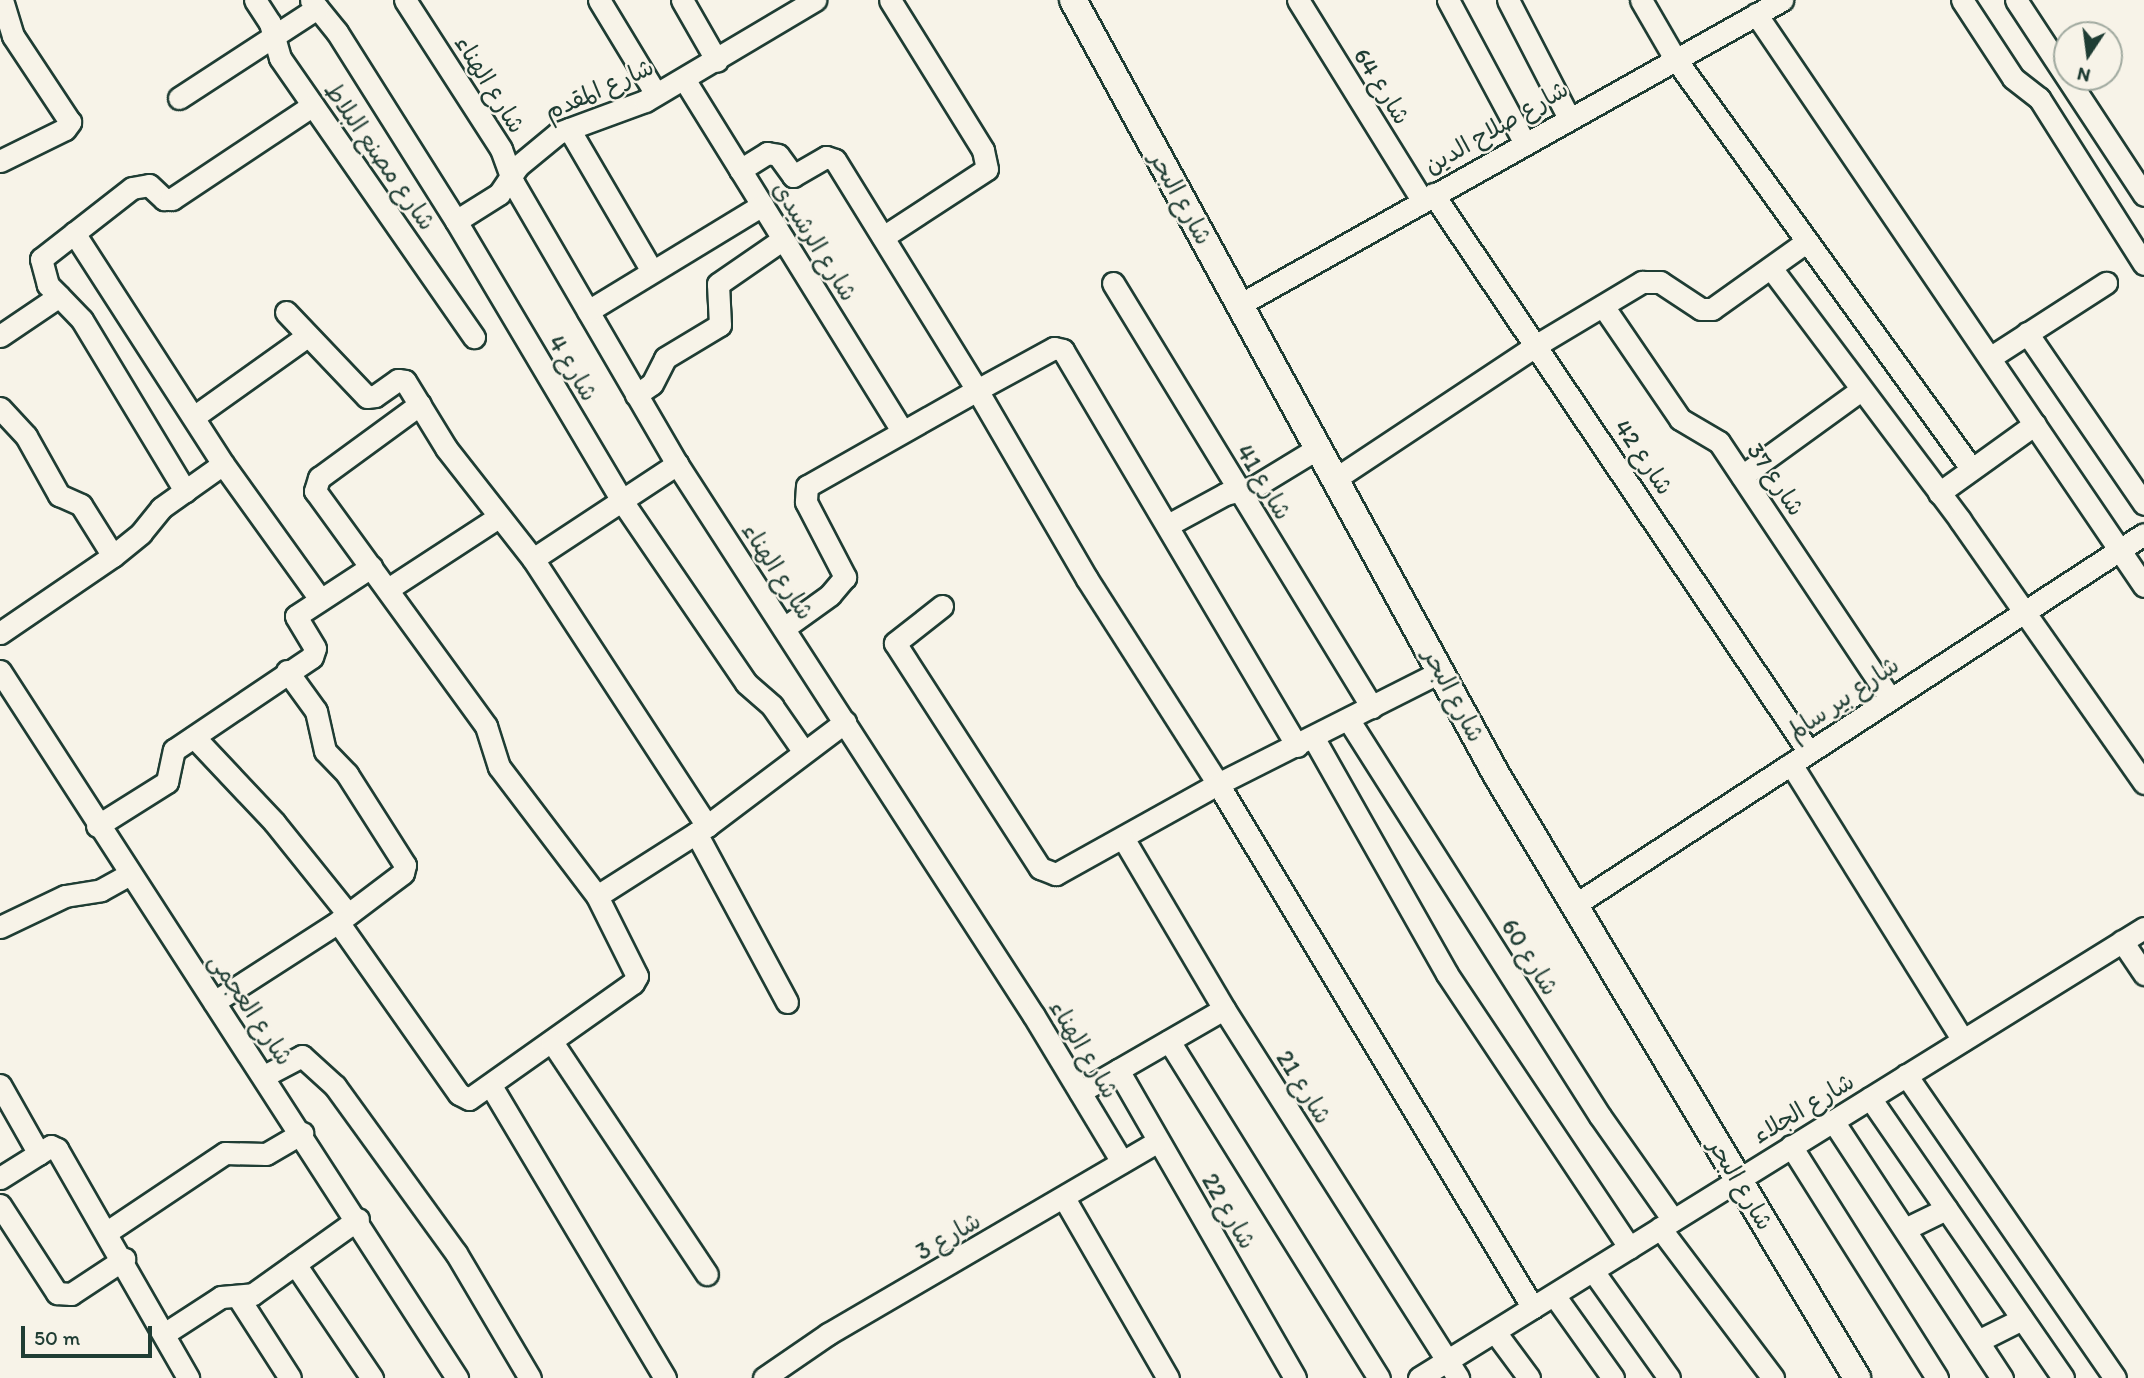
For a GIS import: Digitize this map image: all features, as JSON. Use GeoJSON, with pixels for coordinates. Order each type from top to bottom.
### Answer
{"type":"FeatureCollection","features":[{"type":"Feature","properties":{"kind":"street"},"geometry":{"type":"LineString","coordinates":[[0,160],[65,129],[70,122],[13,36],[2,0]]}},
{"type":"Feature","properties":{"kind":"street","name":"شارع مصنع البلاط"},"geometry":{"type":"LineString","coordinates":[[255,0],[274,36],[277,53],[474,337]]}},
{"type":"Feature","properties":{"kind":"street","name":"شارع الهناء"},"geometry":{"type":"LineString","coordinates":[[405,0],[501,149],[510,177],[677,464],[845,722],[1122,1163]]}},
{"type":"Feature","properties":{"kind":"street"},"geometry":{"type":"LineString","coordinates":[[599,0],[656,94]]}},
{"type":"Feature","properties":{"kind":"street"},"geometry":{"type":"LineString","coordinates":[[682,0],[717,61]]}},
{"type":"Feature","properties":{"kind":"street"},"geometry":{"type":"LineString","coordinates":[[883,237],[987,169],[983,150],[890,0]]}},
{"type":"Feature","properties":{"kind":"street","name":"شارع البحر"},"geometry":{"type":"LineString","coordinates":[[1073,0],[1318,449],[1573,906],[1857,1378]]}},
{"type":"Feature","properties":{"kind":"street","name":"شارع 64"},"geometry":{"type":"LineString","coordinates":[[1298,0],[1428,197]]}},
{"type":"Feature","properties":{"kind":"street"},"geometry":{"type":"LineString","coordinates":[[1448,0],[1524,142]]}},
{"type":"Feature","properties":{"kind":"street"},"geometry":{"type":"LineString","coordinates":[[1508,0],[1568,116]]}},
{"type":"Feature","properties":{"kind":"street"},"geometry":{"type":"LineString","coordinates":[[1641,0],[1674,57],[1971,468]]}},
{"type":"Feature","properties":{"kind":"street","name":"شارع صلاح الدين"},"geometry":{"type":"LineString","coordinates":[[1239,305],[1568,116],[1782,0]]}},
{"type":"Feature","properties":{"kind":"street"},"geometry":{"type":"LineString","coordinates":[[1962,0],[2013,78],[2039,98],[2144,264]]}},
{"type":"Feature","properties":{"kind":"street"},"geometry":{"type":"LineString","coordinates":[[2016,0],[2144,195]]}},
{"type":"Feature","properties":{"kind":"street","name":"شارع المقدم"},"geometry":{"type":"LineString","coordinates":[[456,221],[499,194],[510,177],[536,149],[569,129],[656,94],[684,79],[809,2]]}},
{"type":"Feature","properties":{"kind":"street"},"geometry":{"type":"LineString","coordinates":[[178,98],[274,36],[314,4]]}},
{"type":"Feature","properties":{"kind":"street","name":"شارع 4"},"geometry":{"type":"LineString","coordinates":[[314,4],[456,221],[622,501],[746,683],[768,701],[804,752]]}},
{"type":"Feature","properties":{"kind":"street"},"geometry":{"type":"LineString","coordinates":[[1756,14],[2144,586]]}},
{"type":"Feature","properties":{"kind":"street","name":"شارع الرشيدى"},"geometry":{"type":"LineString","coordinates":[[684,79],[902,431]]}},
{"type":"Feature","properties":{"kind":"street"},"geometry":{"type":"LineString","coordinates":[[185,491],[82,320],[59,296],[39,263],[137,185],[149,185],[164,199],[172,199],[313,105]]}},
{"type":"Feature","properties":{"kind":"street"},"geometry":{"type":"LineString","coordinates":[[569,129],[652,271]]}},
{"type":"Feature","properties":{"kind":"street"},"geometry":{"type":"LineString","coordinates":[[740,170],[773,153],[797,176],[830,157],[839,163],[977,390],[1108,614],[1218,784],[1533,1308]]}},
{"type":"Feature","properties":{"kind":"street","name":"شارع 42"},"geometry":{"type":"LineString","coordinates":[[1428,197],[1535,345],[1809,752]]}},
{"type":"Feature","properties":{"kind":"street"},"geometry":{"type":"LineString","coordinates":[[588,311],[762,205]]}},
{"type":"Feature","properties":{"kind":"street"},"geometry":{"type":"LineString","coordinates":[[74,233],[195,416],[223,464],[320,599]]}},
{"type":"Feature","properties":{"kind":"street"},"geometry":{"type":"LineString","coordinates":[[636,395],[652,384],[665,358],[720,325],[718,284],[783,239]]}},
{"type":"Feature","properties":{"kind":"street"},"geometry":{"type":"LineString","coordinates":[[1335,479],[1535,345],[1642,282],[1653,280],[1706,310],[1806,242]]}},
{"type":"Feature","properties":{"kind":"street"},"geometry":{"type":"LineString","coordinates":[[1771,268],[1940,493],[2144,783]]}},
{"type":"Feature","properties":{"kind":"street","name":"شارع 41"},"geometry":{"type":"LineString","coordinates":[[1113,283],[1372,707]]}},
{"type":"Feature","properties":{"kind":"street"},"geometry":{"type":"LineString","coordinates":[[1991,357],[2106,283]]}},
{"type":"Feature","properties":{"kind":"street"},"geometry":{"type":"LineString","coordinates":[[0,336],[59,296]]}},
{"type":"Feature","properties":{"kind":"street","name":"شارع 37"},"geometry":{"type":"LineString","coordinates":[[1602,306],[1680,419],[1715,438],[1890,698]]}},
{"type":"Feature","properties":{"kind":"street"},"geometry":{"type":"LineString","coordinates":[[286,312],[367,397],[375,396],[401,379],[496,518],[533,559],[701,830],[786,1002]]}},
{"type":"Feature","properties":{"kind":"street"},"geometry":{"type":"LineString","coordinates":[[2027,333],[2144,504]]}},
{"type":"Feature","properties":{"kind":"street"},"geometry":{"type":"LineString","coordinates":[[195,416],[307,336]]}},
{"type":"Feature","properties":{"kind":"street"},"geometry":{"type":"LineString","coordinates":[[784,628],[830,595],[845,577],[806,502],[805,490],[825,473],[1054,348],[1063,349],[1168,525],[1447,974],[1630,1248]]}},
{"type":"Feature","properties":{"kind":"street"},"geometry":{"type":"LineString","coordinates":[[1742,476],[1861,390]]}},
{"type":"Feature","properties":{"kind":"street"},"geometry":{"type":"LineString","coordinates":[[194,737],[274,822],[343,918],[462,1097],[473,1098],[491,1086],[637,976],[597,896],[499,767],[486,726],[388,589],[317,496],[315,484],[420,404]]}},
{"type":"Feature","properties":{"kind":"street"},"geometry":{"type":"LineString","coordinates":[[0,408],[26,436],[59,495],[81,505],[113,556]]}},
{"type":"Feature","properties":{"kind":"street"},"geometry":{"type":"LineString","coordinates":[[1940,493],[2035,424]]}},
{"type":"Feature","properties":{"kind":"street"},"geometry":{"type":"LineString","coordinates":[[1168,525],[1318,449]]}},
{"type":"Feature","properties":{"kind":"street"},"geometry":{"type":"LineString","coordinates":[[0,633],[113,556],[141,533],[155,513],[223,464]]}},
{"type":"Feature","properties":{"kind":"street"},"geometry":{"type":"LineString","coordinates":[[533,559],[677,464]]}},
{"type":"Feature","properties":{"kind":"street"},"geometry":{"type":"LineString","coordinates":[[388,589],[496,518]]}},
{"type":"Feature","properties":{"kind":"street","name":"شارع بير سالم"},"geometry":{"type":"LineString","coordinates":[[1573,906],[2023,610],[2144,534]]}},
{"type":"Feature","properties":{"kind":"street"},"geometry":{"type":"LineString","coordinates":[[97,826],[166,782],[174,750],[314,655],[315,648],[295,618],[371,566]]}},
{"type":"Feature","properties":{"kind":"street"},"geometry":{"type":"LineString","coordinates":[[942,606],[895,643],[1040,868],[1056,874],[1218,784],[1442,671]]}},
{"type":"Feature","properties":{"kind":"street","name":"شارع العجمى"},"geometry":{"type":"LineString","coordinates":[[0,671],[128,874],[358,1219],[457,1378]]}},
{"type":"Feature","properties":{"kind":"street"},"geometry":{"type":"LineString","coordinates":[[214,1002],[343,918],[403,873],[405,865],[347,774],[325,751],[316,710],[287,671]]}},
{"type":"Feature","properties":{"kind":"street","name":"شارع 60"},"geometry":{"type":"LineString","coordinates":[[1348,719],[1667,1224],[1773,1378]]}},
{"type":"Feature","properties":{"kind":"street"},"geometry":{"type":"LineString","coordinates":[[597,896],[701,830],[845,722]]}},
{"type":"Feature","properties":{"kind":"street"},"geometry":{"type":"LineString","coordinates":[[1791,764],[1963,1040]]}},
{"type":"Feature","properties":{"kind":"street","name":"شارع 21"},"geometry":{"type":"LineString","coordinates":[[1123,838],[1224,1009],[1452,1370]]}},
{"type":"Feature","properties":{"kind":"street"},"geometry":{"type":"LineString","coordinates":[[2,922],[65,895],[102,890],[128,874]]}},
{"type":"Feature","properties":{"kind":"street","name":"شارع الجلاء"},"geometry":{"type":"LineString","coordinates":[[1419,1378],[1452,1370],[1495,1332],[1738,1178],[2144,928]]}},
{"type":"Feature","properties":{"kind":"street"},"geometry":{"type":"LineString","coordinates":[[2122,941],[2144,974]]}},
{"type":"Feature","properties":{"kind":"street"},"geometry":{"type":"LineString","coordinates":[[1080,1093],[1224,1009]]}},
{"type":"Feature","properties":{"kind":"street"},"geometry":{"type":"LineString","coordinates":[[1169,1041],[1379,1378]]}},
{"type":"Feature","properties":{"kind":"street"},"geometry":{"type":"LineString","coordinates":[[552,1042],[707,1273]]}},
{"type":"Feature","properties":{"kind":"street"},"geometry":{"type":"LineString","coordinates":[[264,1076],[302,1056],[335,1086],[456,1253],[530,1378]]}},
{"type":"Feature","properties":{"kind":"street","name":"شارع 22"},"geometry":{"type":"LineString","coordinates":[[1118,1070],[1295,1378]]}},
{"type":"Feature","properties":{"kind":"street"},"geometry":{"type":"LineString","coordinates":[[1906,1075],[2115,1378]]}},
{"type":"Feature","properties":{"kind":"street"},"geometry":{"type":"LineString","coordinates":[[0,1085],[39,1154]]}},
{"type":"Feature","properties":{"kind":"street"},"geometry":{"type":"LineString","coordinates":[[491,1086],[665,1378]]}},
{"type":"Feature","properties":{"kind":"street"},"geometry":{"type":"LineString","coordinates":[[1870,1098],[2063,1378]]}},
{"type":"Feature","properties":{"kind":"street"},"geometry":{"type":"LineString","coordinates":[[1833,1121],[1978,1342],[1992,1374]]}},
{"type":"Feature","properties":{"kind":"street"},"geometry":{"type":"LineString","coordinates":[[107,1231],[225,1153],[266,1154],[302,1133]]}},
{"type":"Feature","properties":{"kind":"street","name":"شارع 3"},"geometry":{"type":"LineString","coordinates":[[764,1378],[836,1329],[1158,1141]]}},
{"type":"Feature","properties":{"kind":"street"},"geometry":{"type":"LineString","coordinates":[[0,1178],[51,1146],[57,1149],[124,1259],[188,1378]]}},
{"type":"Feature","properties":{"kind":"street"},"geometry":{"type":"LineString","coordinates":[[1791,1146],[1937,1378]]}},
{"type":"Feature","properties":{"kind":"street"},"geometry":{"type":"LineString","coordinates":[[1064,1198],[1168,1378]]}},
{"type":"Feature","properties":{"kind":"street"},"geometry":{"type":"LineString","coordinates":[[0,1205],[58,1293],[71,1294],[124,1259]]}},
{"type":"Feature","properties":{"kind":"street"},"geometry":{"type":"LineString","coordinates":[[1905,1229],[1946,1209]]}},
{"type":"Feature","properties":{"kind":"street"},"geometry":{"type":"LineString","coordinates":[[164,1334],[221,1297],[253,1294],[358,1219]]}},
{"type":"Feature","properties":{"kind":"street"},"geometry":{"type":"LineString","coordinates":[[295,1264],[372,1378]]}},
{"type":"Feature","properties":{"kind":"street"},"geometry":{"type":"LineString","coordinates":[[1593,1271],[1669,1378]]}},
{"type":"Feature","properties":{"kind":"street"},"geometry":{"type":"LineString","coordinates":[[1554,1295],[1613,1378]]}},
{"type":"Feature","properties":{"kind":"street"},"geometry":{"type":"LineString","coordinates":[[238,1297],[290,1378]]}},
{"type":"Feature","properties":{"kind":"street"},"geometry":{"type":"LineString","coordinates":[[1978,1342],[2022,1319]]}},
{"type":"Feature","properties":{"kind":"street"},"geometry":{"type":"LineString","coordinates":[[1495,1332],[1529,1378]]}}]}
